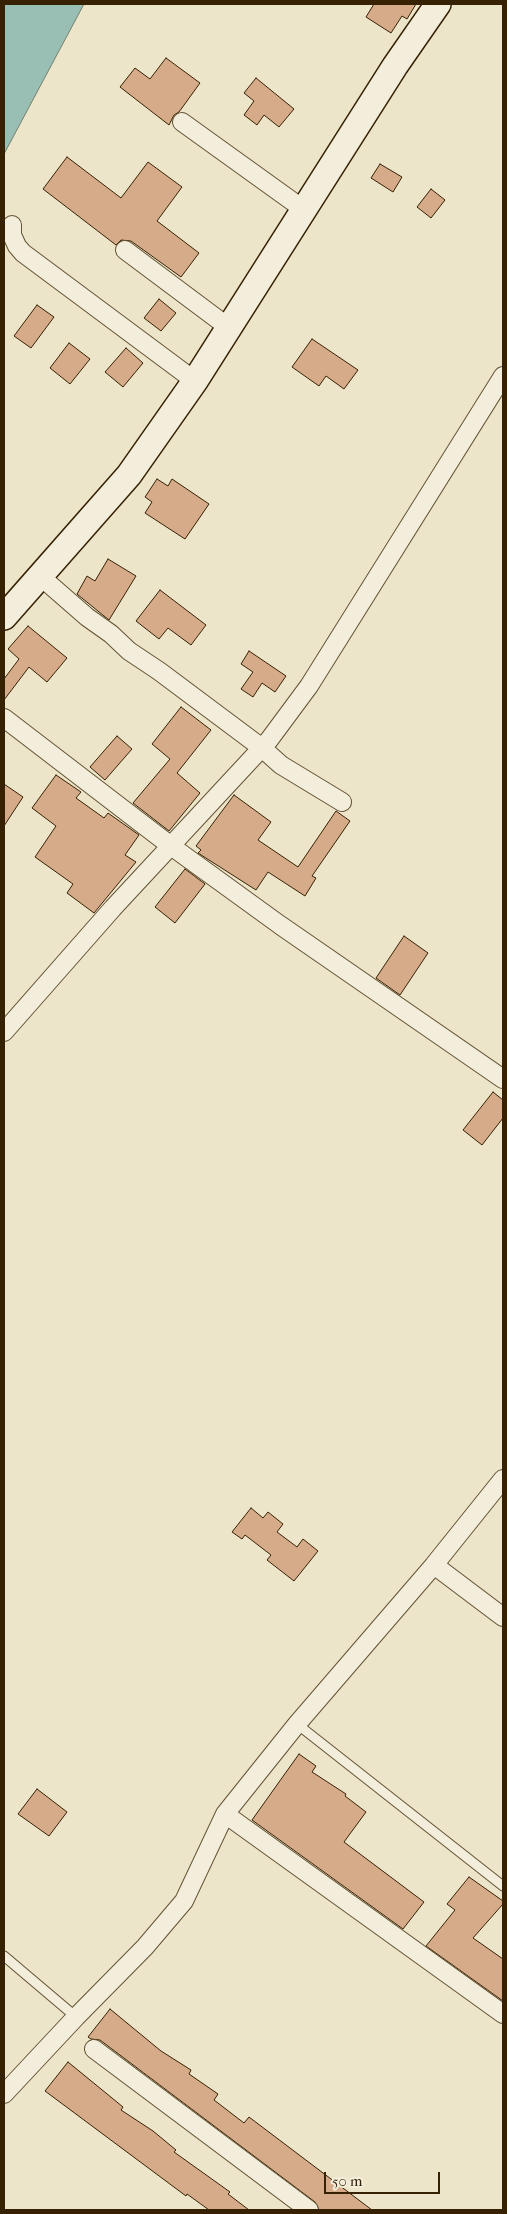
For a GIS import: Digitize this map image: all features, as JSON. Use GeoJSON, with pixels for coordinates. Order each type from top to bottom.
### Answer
{"type":"FeatureCollection","features":[{"type":"Feature","properties":{"kind":"street"},"geometry":{"type":"LineString","coordinates":[[4,617],[129,475],[194,381],[303,208],[395,66],[438,4]]}},
{"type":"Feature","properties":{"kind":"street"},"geometry":{"type":"LineString","coordinates":[[182,122],[303,208]]}},
{"type":"Feature","properties":{"kind":"street"},"geometry":{"type":"LineString","coordinates":[[12,225],[12,235],[16,246],[23,254],[194,381]]}},
{"type":"Feature","properties":{"kind":"street"},"geometry":{"type":"LineString","coordinates":[[125,250],[228,327]]}},
{"type":"Feature","properties":{"kind":"street"},"geometry":{"type":"LineString","coordinates":[[4,1032],[113,908],[262,748],[309,686],[503,376]]}},
{"type":"Feature","properties":{"kind":"street"},"geometry":{"type":"LineString","coordinates":[[40,576],[87,617],[112,634],[129,651],[159,671],[262,748],[281,765],[342,802]]}},
{"type":"Feature","properties":{"kind":"street"},"geometry":{"type":"LineString","coordinates":[[4,718],[171,846],[280,925],[503,1079]]}},
{"type":"Feature","properties":{"kind":"street"},"geometry":{"type":"LineString","coordinates":[[4,2094],[145,1947],[184,1901],[225,1814],[297,1724],[434,1565],[503,1479]]}},
{"type":"Feature","properties":{"kind":"street"},"geometry":{"type":"LineString","coordinates":[[434,1565],[503,1617]]}},
{"type":"Feature","properties":{"kind":"street"},"geometry":{"type":"LineString","coordinates":[[225,1814],[503,2014]]}},
{"type":"Feature","properties":{"kind":"street"},"geometry":{"type":"LineString","coordinates":[[94,2049],[309,2210]]}},
{"type":"Feature","properties":{"kind":"lane"},"geometry":{"type":"LineString","coordinates":[[297,1724],[503,1886]]}},
{"type":"Feature","properties":{"kind":"lane"},"geometry":{"type":"LineString","coordinates":[[4,1956],[76,2017]]}},
{"type":"Feature","properties":{"kind":"water"},"geometry":{"type":"Polygon","coordinates":[[[4,4],[84,4],[4,154],[4,4]]]}},
{"type":"Feature","properties":{"kind":"building"},"geometry":{"type":"Polygon","coordinates":[[[374,4],[416,4],[407,19],[402,16],[391,33],[366,17],[374,4]]]}},
{"type":"Feature","properties":{"kind":"building"},"geometry":{"type":"Polygon","coordinates":[[[166,58],[200,83],[179,112],[174,115],[169,125],[120,87],[135,68],[150,79],[166,58]]]}},
{"type":"Feature","properties":{"kind":"building"},"geometry":{"type":"Polygon","coordinates":[[[256,78],[294,109],[279,127],[264,115],[257,125],[244,115],[254,101],[244,93],[256,78]]]}},
{"type":"Feature","properties":{"kind":"building"},"geometry":{"type":"Polygon","coordinates":[[[67,157],[121,198],[148,162],[182,187],[157,221],[199,253],[181,277],[131,241],[121,240],[116,245],[43,189],[67,157]]]}},
{"type":"Feature","properties":{"kind":"building"},"geometry":{"type":"Polygon","coordinates":[[[380,164],[402,177],[393,192],[371,178],[380,164]]]}},
{"type":"Feature","properties":{"kind":"building"},"geometry":{"type":"Polygon","coordinates":[[[431,189],[445,200],[431,218],[417,207],[431,189]]]}},
{"type":"Feature","properties":{"kind":"building"},"geometry":{"type":"Polygon","coordinates":[[[159,299],[176,313],[161,331],[144,318],[159,299]]]}},
{"type":"Feature","properties":{"kind":"building"},"geometry":{"type":"Polygon","coordinates":[[[37,305],[54,317],[31,348],[14,336],[37,305]]]}},
{"type":"Feature","properties":{"kind":"building"},"geometry":{"type":"Polygon","coordinates":[[[312,339],[358,370],[344,389],[326,376],[319,386],[292,367],[312,339]]]}},
{"type":"Feature","properties":{"kind":"building"},"geometry":{"type":"Polygon","coordinates":[[[69,343],[90,359],[70,384],[50,368],[69,343]]]}},
{"type":"Feature","properties":{"kind":"building"},"geometry":{"type":"Polygon","coordinates":[[[126,348],[143,363],[123,387],[105,372],[126,348]]]}},
{"type":"Feature","properties":{"kind":"building"},"geometry":{"type":"Polygon","coordinates":[[[157,479],[168,486],[172,479],[209,504],[185,539],[145,513],[152,502],[145,497],[157,479]]]}},
{"type":"Feature","properties":{"kind":"building"},"geometry":{"type":"Polygon","coordinates":[[[108,559],[136,576],[109,620],[77,594],[87,576],[95,581],[108,559]]]}},
{"type":"Feature","properties":{"kind":"building"},"geometry":{"type":"Polygon","coordinates":[[[160,590],[206,625],[191,645],[168,628],[159,639],[136,621],[160,590]]]}},
{"type":"Feature","properties":{"kind":"building"},"geometry":{"type":"Polygon","coordinates":[[[28,626],[67,658],[47,682],[29,667],[4,700],[4,679],[19,659],[8,649],[28,626]]]}},
{"type":"Feature","properties":{"kind":"building"},"geometry":{"type":"Polygon","coordinates":[[[249,651],[286,676],[275,692],[262,683],[253,697],[241,689],[253,672],[241,664],[249,651]]]}},
{"type":"Feature","properties":{"kind":"building"},"geometry":{"type":"Polygon","coordinates":[[[181,707],[211,730],[177,773],[200,793],[169,831],[133,803],[170,759],[152,744],[181,707]]]}},
{"type":"Feature","properties":{"kind":"building"},"geometry":{"type":"Polygon","coordinates":[[[117,736],[132,749],[105,780],[90,767],[117,736]]]}},
{"type":"Feature","properties":{"kind":"building"},"geometry":{"type":"Polygon","coordinates":[[[56,775],[81,792],[76,798],[104,818],[108,813],[139,835],[125,855],[136,862],[94,913],[67,893],[73,884],[35,857],[56,826],[32,808],[56,775]]]}},
{"type":"Feature","properties":{"kind":"building"},"geometry":{"type":"Polygon","coordinates":[[[4,784],[23,797],[4,826],[4,784]]]}},
{"type":"Feature","properties":{"kind":"building"},"geometry":{"type":"Polygon","coordinates":[[[234,795],[271,822],[258,840],[298,867],[336,811],[350,821],[312,876],[316,878],[305,896],[268,872],[256,890],[198,853],[201,850],[196,846],[234,795]]]}},
{"type":"Feature","properties":{"kind":"building"},"geometry":{"type":"Polygon","coordinates":[[[185,869],[205,884],[175,923],[155,907],[185,869]]]}},
{"type":"Feature","properties":{"kind":"building"},"geometry":{"type":"Polygon","coordinates":[[[404,936],[428,953],[400,995],[376,978],[404,936]]]}},
{"type":"Feature","properties":{"kind":"building"},"geometry":{"type":"Polygon","coordinates":[[[493,1092],[503,1100],[503,1118],[482,1145],[463,1130],[493,1092]]]}},
{"type":"Feature","properties":{"kind":"building"},"geometry":{"type":"Polygon","coordinates":[[[251,1508],[263,1518],[268,1512],[283,1524],[277,1532],[297,1547],[303,1539],[318,1551],[294,1581],[267,1560],[271,1555],[245,1535],[242,1539],[232,1532],[251,1508]]]}},
{"type":"Feature","properties":{"kind":"building"},"geometry":{"type":"Polygon","coordinates":[[[299,1754],[316,1766],[312,1772],[346,1794],[345,1796],[366,1812],[344,1842],[424,1902],[403,1929],[252,1820],[299,1754]]]}},
{"type":"Feature","properties":{"kind":"building"},"geometry":{"type":"Polygon","coordinates":[[[37,1789],[67,1812],[49,1836],[18,1814],[37,1789]]]}},
{"type":"Feature","properties":{"kind":"building"},"geometry":{"type":"Polygon","coordinates":[[[469,1877],[503,1901],[503,1904],[473,1938],[503,1959],[503,2001],[426,1946],[455,1910],[447,1904],[469,1877]]]}},
{"type":"Feature","properties":{"kind":"building"},"geometry":{"type":"Polygon","coordinates":[[[110,2009],[161,2051],[191,2070],[189,2074],[218,2094],[214,2100],[244,2123],[249,2117],[372,2210],[319,2210],[315,2202],[100,2040],[88,2037],[110,2009]]]}},
{"type":"Feature","properties":{"kind":"building"},"geometry":{"type":"Polygon","coordinates":[[[68,2062],[123,2107],[121,2110],[153,2131],[176,2150],[174,2152],[230,2192],[228,2194],[249,2210],[209,2210],[187,2194],[186,2196],[45,2091],[68,2062]]]}}]}
